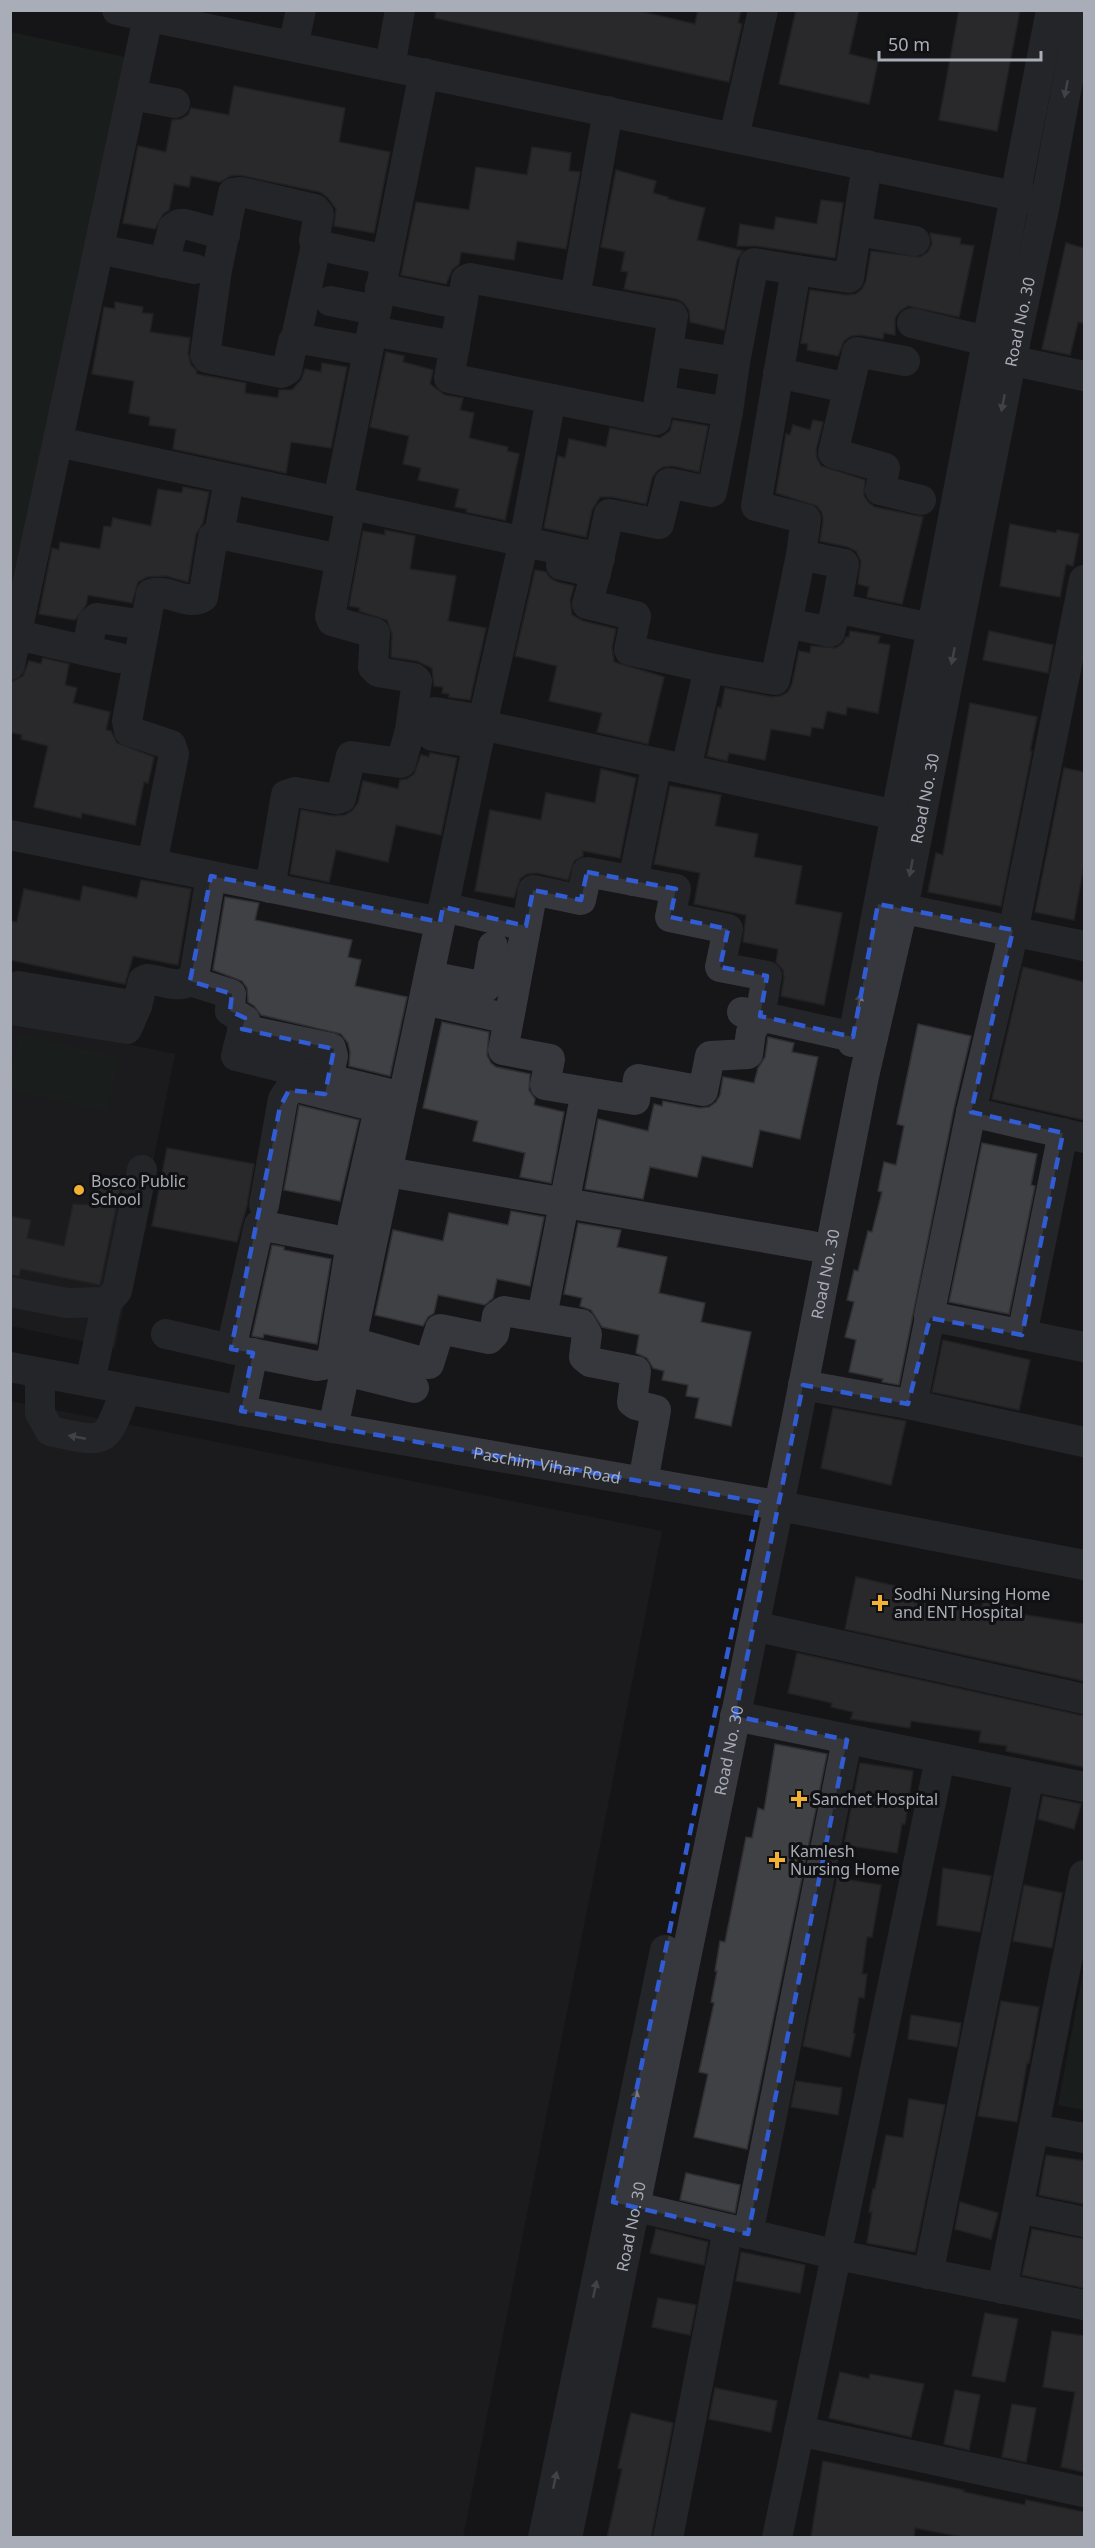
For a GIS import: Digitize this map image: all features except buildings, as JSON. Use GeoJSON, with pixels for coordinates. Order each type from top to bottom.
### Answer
{"type":"FeatureCollection","features":[{"type":"Feature","properties":{"kind":"street"},"geometry":{"type":"LineString","coordinates":[[117,10],[1015,195],[1045,204]]}},
{"type":"Feature","properties":{"kind":"street"},"geometry":{"type":"LineString","coordinates":[[293,46],[301,10]]}},
{"type":"Feature","properties":{"kind":"street"},"geometry":{"type":"LineString","coordinates":[[390,66],[400,10]]}},
{"type":"Feature","properties":{"kind":"street"},"geometry":{"type":"LineString","coordinates":[[734,137],[763,10]]}},
{"type":"Feature","properties":{"kind":"street","name":"Road No. 30"},"geometry":{"type":"LineString","coordinates":[[623,2204],[735,1716],[754,1626],[769,1504],[803,1385],[864,1076],[890,906],[942,618],[994,352],[1015,195],[1051,10]]}},
{"type":"Feature","properties":{"kind":"street","name":"Road No. 30"},"geometry":{"type":"LineString","coordinates":[[994,352],[1045,204],[1081,10]]}},
{"type":"Feature","properties":{"kind":"street"},"geometry":{"type":"LineString","coordinates":[[10,665],[148,17]]}},
{"type":"Feature","properties":{"kind":"street"},"geometry":{"type":"LineString","coordinates":[[270,888],[286,795],[295,792],[341,798],[349,759],[353,755],[401,763],[419,721],[417,681],[414,678],[375,669],[376,637],[373,630],[332,621],[330,616],[340,559],[344,503],[377,308],[424,73]]}},
{"type":"Feature","properties":{"kind":"street"},"geometry":{"type":"LineString","coordinates":[[132,94],[175,103]]}},
{"type":"Feature","properties":{"kind":"street"},"geometry":{"type":"LineString","coordinates":[[575,297],[608,111]]}},
{"type":"Feature","properties":{"kind":"street"},"geometry":{"type":"LineString","coordinates":[[796,270],[756,506],[806,519],[801,555],[775,680],[629,650],[636,616],[587,604],[609,514],[659,524],[669,483],[712,492],[754,263],[849,278],[867,165]]}},
{"type":"Feature","properties":{"kind":"street"},"geometry":{"type":"LineString","coordinates":[[316,245],[287,370],[282,373],[207,358],[205,355],[233,193],[241,192],[318,210],[314,241],[316,245],[377,308],[455,346]]}},
{"type":"Feature","properties":{"kind":"street"},"geometry":{"type":"LineString","coordinates":[[164,263],[173,228],[179,224],[225,235]]}},
{"type":"Feature","properties":{"kind":"street"},"geometry":{"type":"LineString","coordinates":[[857,231],[915,241]]}},
{"type":"Feature","properties":{"kind":"street"},"geometry":{"type":"LineString","coordinates":[[99,249],[195,269]]}},
{"type":"Feature","properties":{"kind":"street"},"geometry":{"type":"LineString","coordinates":[[471,278],[673,316],[656,420],[449,378],[462,306],[466,280],[471,278]]}},
{"type":"Feature","properties":{"kind":"street"},"geometry":{"type":"LineString","coordinates":[[330,301],[377,308],[462,306]]}},
{"type":"Feature","properties":{"kind":"street"},"geometry":{"type":"LineString","coordinates":[[296,338],[377,308]]}},
{"type":"Feature","properties":{"kind":"street"},"geometry":{"type":"LineString","coordinates":[[912,323],[994,352],[1084,376]]}},
{"type":"Feature","properties":{"kind":"street"},"geometry":{"type":"LineString","coordinates":[[668,351],[735,363]]}},
{"type":"Feature","properties":{"kind":"street"},"geometry":{"type":"LineString","coordinates":[[905,362],[857,352],[833,453],[885,468],[880,490],[921,500]]}},
{"type":"Feature","properties":{"kind":"street"},"geometry":{"type":"LineString","coordinates":[[778,373],[848,388]]}},
{"type":"Feature","properties":{"kind":"street"},"geometry":{"type":"LineString","coordinates":[[333,1428],[352,1342],[359,1235],[388,1172],[481,730],[522,548],[551,399]]}},
{"type":"Feature","properties":{"kind":"street"},"geometry":{"type":"LineString","coordinates":[[659,400],[728,412]]}},
{"type":"Feature","properties":{"kind":"street"},"geometry":{"type":"LineString","coordinates":[[58,442],[344,503],[598,566]]}},
{"type":"Feature","properties":{"kind":"street"},"geometry":{"type":"LineString","coordinates":[[219,534],[229,480]]}},
{"type":"Feature","properties":{"kind":"street"},"geometry":{"type":"LineString","coordinates":[[152,864],[174,754],[171,745],[129,731],[127,727],[151,594],[162,593],[194,600],[203,597],[213,537],[219,534],[340,559]]}},
{"type":"Feature","properties":{"kind":"street"},"geometry":{"type":"LineString","coordinates":[[787,623],[830,632],[836,608],[844,564],[801,555]]}},
{"type":"Feature","properties":{"kind":"street"},"geometry":{"type":"LineString","coordinates":[[908,1404],[914,1396],[971,1112],[1014,930],[1084,580]]}},
{"type":"Feature","properties":{"kind":"street"},"geometry":{"type":"LineString","coordinates":[[836,608],[942,618]]}},
{"type":"Feature","properties":{"kind":"street"},"geometry":{"type":"LineString","coordinates":[[87,651],[92,622],[97,618],[105,617],[145,625]]}},
{"type":"Feature","properties":{"kind":"street","name":"Road No. 30"},"geometry":{"type":"LineString","coordinates":[[567,2538],[582,2407],[769,1504],[812,1246],[853,1037],[890,906],[896,815],[942,618]]}},
{"type":"Feature","properties":{"kind":"street"},"geometry":{"type":"LineString","coordinates":[[17,635],[119,658]]}},
{"type":"Feature","properties":{"kind":"street"},"geometry":{"type":"LineString","coordinates":[[633,881],[699,665]]}},
{"type":"Feature","properties":{"kind":"street"},"geometry":{"type":"LineString","coordinates":[[419,721],[435,712],[481,730],[670,766],[896,815]]}},
{"type":"Feature","properties":{"kind":"street"},"geometry":{"type":"LineString","coordinates":[[10,835],[270,888],[526,926]]}},
{"type":"Feature","properties":{"kind":"street"},"geometry":{"type":"LineString","coordinates":[[736,1044],[749,1006],[766,976],[720,967],[728,929],[670,917],[676,889],[587,872],[581,900],[533,890],[503,1050],[550,1059],[544,1085],[635,1100],[638,1078],[703,1091],[710,1056],[748,1054],[751,1032],[749,1006]]}},
{"type":"Feature","properties":{"kind":"street"},"geometry":{"type":"LineString","coordinates":[[11,1010],[18,986],[136,1006],[142,981],[147,979],[185,985],[195,971],[211,876]]}},
{"type":"Feature","properties":{"kind":"street"},"geometry":{"type":"LineString","coordinates":[[890,906],[1084,946]]}},
{"type":"Feature","properties":{"kind":"street"},"geometry":{"type":"LineString","coordinates":[[426,988],[486,987],[493,946]]}},
{"type":"Feature","properties":{"kind":"street"},"geometry":{"type":"LineString","coordinates":[[190,981],[231,994],[230,1011],[245,1020],[236,1056],[403,1097]]}},
{"type":"Feature","properties":{"kind":"street"},"geometry":{"type":"LineString","coordinates":[[426,988],[509,1018]]}},
{"type":"Feature","properties":{"kind":"street"},"geometry":{"type":"LineString","coordinates":[[749,1006],[853,1037]]}},
{"type":"Feature","properties":{"kind":"street"},"geometry":{"type":"LineString","coordinates":[[166,1334],[242,1351],[317,1366],[328,1364],[333,1353],[359,1235],[378,1113],[376,1107],[297,1087],[289,1090],[283,1099],[261,1215],[242,1351],[241,1411]]}},
{"type":"Feature","properties":{"kind":"street"},"geometry":{"type":"LineString","coordinates":[[542,1316],[586,1092]]}},
{"type":"Feature","properties":{"kind":"street"},"geometry":{"type":"LineString","coordinates":[[971,1112],[1074,1136],[1022,1335]]}},
{"type":"Feature","properties":{"kind":"street"},"geometry":{"type":"LineString","coordinates":[[90,1382],[107,1302],[117,1291],[142,1170]]}},
{"type":"Feature","properties":{"kind":"street"},"geometry":{"type":"LineString","coordinates":[[388,1172],[812,1246]]}},
{"type":"Feature","properties":{"kind":"street"},"geometry":{"type":"LineString","coordinates":[[261,1215],[359,1235]]}},
{"type":"Feature","properties":{"kind":"street"},"geometry":{"type":"LineString","coordinates":[[10,1292],[68,1304],[107,1302]]}},
{"type":"Feature","properties":{"kind":"street"},"geometry":{"type":"LineString","coordinates":[[352,1342],[429,1364],[440,1329],[489,1339],[494,1334],[497,1316],[501,1312],[510,1310],[584,1326],[587,1334],[584,1354],[590,1362],[636,1371],[632,1402],[656,1410],[643,1482]]}},
{"type":"Feature","properties":{"kind":"street"},"geometry":{"type":"LineString","coordinates":[[930,1317],[1084,1347]]}},
{"type":"Feature","properties":{"kind":"street","name":"Paschim Vihar Road"},"geometry":{"type":"LineString","coordinates":[[10,1367],[333,1428],[769,1504],[1084,1565]]}},
{"type":"Feature","properties":{"kind":"street"},"geometry":{"type":"LineString","coordinates":[[345,1371],[414,1388]]}},
{"type":"Feature","properties":{"kind":"street"},"geometry":{"type":"LineString","coordinates":[[40,1373],[39,1401],[43,1420],[50,1431],[89,1439],[99,1439],[108,1433],[126,1389]]}},
{"type":"Feature","properties":{"kind":"street"},"geometry":{"type":"LineString","coordinates":[[803,1385],[908,1404],[1084,1442]]}},
{"type":"Feature","properties":{"kind":"street"},"geometry":{"type":"LineString","coordinates":[[754,1626],[1084,1699]]}},
{"type":"Feature","properties":{"kind":"street"},"geometry":{"type":"LineString","coordinates":[[735,1716],[1084,1787]]}},
{"type":"Feature","properties":{"kind":"street"},"geometry":{"type":"LineString","coordinates":[[669,2538],[847,1740]]}},
{"type":"Feature","properties":{"kind":"street"},"geometry":{"type":"LineString","coordinates":[[777,2538],[940,1759]]}},
{"type":"Feature","properties":{"kind":"street"},"geometry":{"type":"LineString","coordinates":[[928,2274],[1029,1776]]}},
{"type":"Feature","properties":{"kind":"street"},"geometry":{"type":"LineString","coordinates":[[1002,2289],[1084,1875]]}},
{"type":"Feature","properties":{"kind":"street"},"geometry":{"type":"LineString","coordinates":[[1034,2129],[1084,2138]]}},
{"type":"Feature","properties":{"kind":"street"},"geometry":{"type":"LineString","coordinates":[[623,2204],[838,2255],[1084,2305]]}},
{"type":"Feature","properties":{"kind":"street"},"geometry":{"type":"LineString","coordinates":[[1018,2208],[1084,2222]]}},
{"type":"Feature","properties":{"kind":"street","name":"Road No. 30"},"geometry":{"type":"LineString","coordinates":[[543,2538],[582,2407]]}},
{"type":"Feature","properties":{"kind":"street"},"geometry":{"type":"LineString","coordinates":[[799,2431],[1084,2492]]}},
{"type":"Feature","properties":{"kind":"highlighted area"},"geometry":{"type":"Polygon","coordinates":[[[587,872],[676,889],[670,917],[728,929],[720,967],[767,976],[760,1016],[853,1037],[878,904],[1013,930],[971,1112],[1063,1133],[1022,1335],[930,1318],[908,1404],[803,1385],[735,1716],[847,1740],[748,2234],[613,2202],[759,1502],[241,1411],[253,1353],[231,1349],[280,1107],[289,1090],[325,1094],[334,1049],[242,1029],[245,1018],[230,1011],[232,994],[190,981],[211,876],[440,922],[443,907],[526,926],[533,890],[581,900],[587,872]]]}},
{"type":"Feature","properties":{"kind":"shaded area"},"geometry":{"type":"Polygon","coordinates":[[[11,32],[134,59],[11,614],[11,32]]]}},
{"type":"Feature","properties":{"kind":"shaded area","name":"Bosco Public School"},"geometry":{"type":"Polygon","coordinates":[[[10,1020],[175,1054],[115,1348],[11,1326],[10,1020]]]}},
{"type":"Feature","properties":{"kind":"shaded area"},"geometry":{"type":"Polygon","coordinates":[[[19,1035],[119,1057],[107,1112],[11,1090],[11,1075],[19,1035]]]}},
{"type":"Feature","properties":{"kind":"shaded area"},"geometry":{"type":"Polygon","coordinates":[[[10,1401],[662,1531],[463,2537],[11,2537],[10,1401]]]}},
{"type":"Feature","properties":{"kind":"shaded area"},"geometry":{"type":"Polygon","coordinates":[[[1084,1968],[1084,2110],[1058,2105],[1084,1968]]]}},
{"type":"Feature","properties":{"kind":"place","name":"Bosco Public School"},"geometry":{"type":"Point","coordinates":[79,1190]}},
{"type":"Feature","properties":{"kind":"place","name":"Sodhi Nursing Home and ENT Hospital"},"geometry":{"type":"Point","coordinates":[880,1603]}},
{"type":"Feature","properties":{"kind":"place","name":"Sanchet Hospital"},"geometry":{"type":"Point","coordinates":[799,1799]}},
{"type":"Feature","properties":{"kind":"place","name":"Kamlesh Nursing Home"},"geometry":{"type":"Point","coordinates":[777,1860]}}]}
